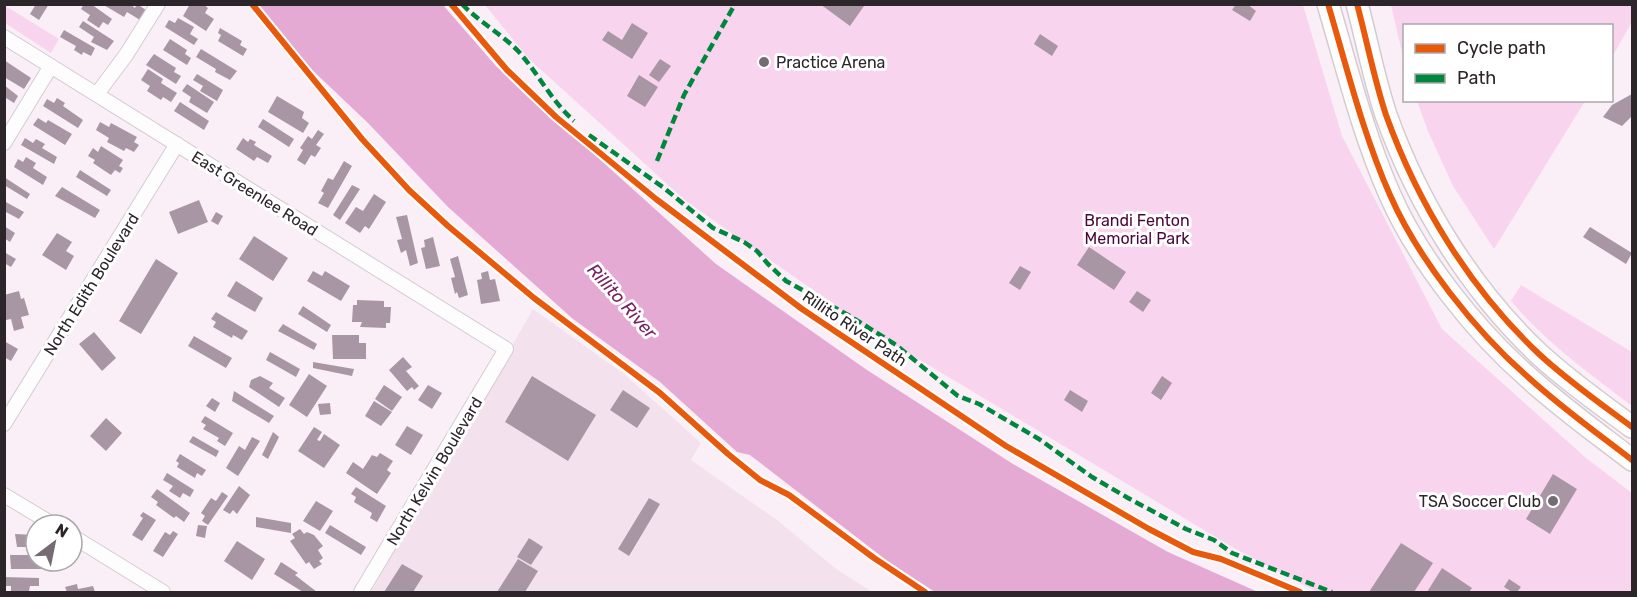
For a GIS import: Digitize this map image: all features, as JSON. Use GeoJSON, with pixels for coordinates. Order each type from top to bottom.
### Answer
{"type":"FeatureCollection","features":[{"type":"Feature","properties":{"kind":"main road"},"geometry":{"type":"LineString","coordinates":[[1328,4],[1365,131],[1390,196],[1425,258],[1488,338],[1527,377],[1567,411],[1632,460]]}},
{"type":"Feature","properties":{"kind":"main road"},"geometry":{"type":"LineString","coordinates":[[1357,4],[1386,113],[1410,174],[1438,227],[1473,278],[1524,339],[1540,355],[1632,428]]}},
{"type":"Feature","properties":{"kind":"street"},"geometry":{"type":"LineString","coordinates":[[97,94],[126,55],[158,4]]}},
{"type":"Feature","properties":{"kind":"street","name":"East Greenlee Road"},"geometry":{"type":"LineString","coordinates":[[4,37],[506,349]]}},
{"type":"Feature","properties":{"kind":"street"},"geometry":{"type":"LineString","coordinates":[[4,143],[51,66]]}},
{"type":"Feature","properties":{"kind":"street","name":"North Edith Boulevard"},"geometry":{"type":"LineString","coordinates":[[4,424],[177,144]]}},
{"type":"Feature","properties":{"kind":"street","name":"North Kelvin Boulevard"},"geometry":{"type":"LineString","coordinates":[[361,592],[506,349]]}},
{"type":"Feature","properties":{"kind":"street"},"geometry":{"type":"LineString","coordinates":[[4,495],[34,513]]}},
{"type":"Feature","properties":{"kind":"street"},"geometry":{"type":"LineString","coordinates":[[84,543],[163,592]]}},
{"type":"Feature","properties":{"kind":"shaded area"},"geometry":{"type":"Polygon","coordinates":[[[533,309],[624,374],[701,443],[691,460],[777,520],[835,568],[872,592],[371,592],[533,309]]]}},
{"type":"Feature","properties":{"kind":"green space"},"geometry":{"type":"Polygon","coordinates":[[[4,5],[59,39],[51,53],[5,23],[4,5]]]}},
{"type":"Feature","properties":{"kind":"green space","name":"Brandi Fenton Memorial Park"},"geometry":{"type":"Polygon","coordinates":[[[485,5],[1303,5],[1342,136],[1442,329],[1586,458],[1632,493],[1632,592],[1317,592],[1234,548],[870,330],[686,201],[529,59],[485,5]]]}},
{"type":"Feature","properties":{"kind":"green space"},"geometry":{"type":"Polygon","coordinates":[[[1391,5],[1632,5],[1632,22],[1613,55],[1613,24],[1403,24],[1403,57],[1391,5]]]}},
{"type":"Feature","properties":{"kind":"green space"},"geometry":{"type":"Polygon","coordinates":[[[1418,102],[1584,102],[1494,249],[1453,186],[1418,102]]]}},
{"type":"Feature","properties":{"kind":"green space"},"geometry":{"type":"Polygon","coordinates":[[[1521,285],[1632,352],[1632,406],[1568,357],[1524,316],[1511,301],[1521,285]]]}},
{"type":"Feature","properties":{"kind":"water","name":"Rillito River"},"geometry":{"type":"Polygon","coordinates":[[[259,5],[443,5],[496,66],[716,264],[867,370],[1013,464],[1168,552],[1258,592],[935,592],[890,563],[750,455],[737,452],[660,382],[573,319],[448,207],[368,123],[308,66],[259,5]]]}},
{"type":"Feature","properties":{"kind":"building"},"geometry":{"type":"Polygon","coordinates":[[[36,4],[49,4],[39,20],[30,14],[36,4]]]}},
{"type":"Feature","properties":{"kind":"building"},"geometry":{"type":"Polygon","coordinates":[[[84,4],[91,4],[112,19],[108,25],[103,22],[99,28],[87,20],[90,15],[81,9],[84,4]]]}},
{"type":"Feature","properties":{"kind":"building"},"geometry":{"type":"Polygon","coordinates":[[[102,4],[130,4],[135,8],[137,4],[146,10],[140,20],[127,12],[124,17],[102,4]]]}},
{"type":"Feature","properties":{"kind":"building"},"geometry":{"type":"Polygon","coordinates":[[[190,4],[203,4],[208,8],[205,13],[214,19],[206,31],[183,16],[190,4]]]}},
{"type":"Feature","properties":{"kind":"building"},"geometry":{"type":"Polygon","coordinates":[[[820,4],[862,4],[864,6],[850,26],[820,4]]]}},
{"type":"Feature","properties":{"kind":"building"},"geometry":{"type":"Polygon","coordinates":[[[1236,4],[1247,4],[1256,11],[1250,21],[1232,10],[1236,4]]]}},
{"type":"Feature","properties":{"kind":"building"},"geometry":{"type":"Polygon","coordinates":[[[178,18],[194,27],[190,34],[198,39],[194,45],[165,27],[169,20],[175,23],[178,18]]]}},
{"type":"Feature","properties":{"kind":"building"},"geometry":{"type":"Polygon","coordinates":[[[83,21],[114,41],[107,50],[91,42],[94,37],[79,27],[83,21]]]}},
{"type":"Feature","properties":{"kind":"building"},"geometry":{"type":"Polygon","coordinates":[[[632,23],[648,33],[632,59],[602,40],[608,31],[622,40],[632,23]]]}},
{"type":"Feature","properties":{"kind":"building"},"geometry":{"type":"Polygon","coordinates":[[[220,28],[242,41],[240,45],[247,49],[243,56],[218,41],[221,35],[218,33],[220,28]]]}},
{"type":"Feature","properties":{"kind":"building"},"geometry":{"type":"Polygon","coordinates":[[[64,30],[95,48],[91,56],[83,52],[82,55],[74,50],[76,46],[60,37],[64,30]]]}},
{"type":"Feature","properties":{"kind":"building"},"geometry":{"type":"Polygon","coordinates":[[[1040,34],[1058,46],[1052,56],[1034,44],[1040,34]]]}},
{"type":"Feature","properties":{"kind":"building"},"geometry":{"type":"Polygon","coordinates":[[[170,39],[187,50],[185,54],[191,58],[187,65],[163,50],[170,39]]]}},
{"type":"Feature","properties":{"kind":"building"},"geometry":{"type":"Polygon","coordinates":[[[201,49],[237,71],[230,80],[196,57],[201,49]]]}},
{"type":"Feature","properties":{"kind":"building"},"geometry":{"type":"Polygon","coordinates":[[[154,54],[176,68],[174,72],[181,76],[176,84],[146,65],[154,54]]]}},
{"type":"Feature","properties":{"kind":"building"},"geometry":{"type":"Polygon","coordinates":[[[660,59],[671,66],[659,82],[649,75],[660,59]]]}},
{"type":"Feature","properties":{"kind":"building"},"geometry":{"type":"Polygon","coordinates":[[[4,60],[31,78],[24,89],[4,77],[4,60]]]}},
{"type":"Feature","properties":{"kind":"building"},"geometry":{"type":"Polygon","coordinates":[[[148,69],[163,79],[161,83],[177,93],[171,102],[163,97],[161,100],[147,91],[150,86],[141,80],[148,69]]]}},
{"type":"Feature","properties":{"kind":"building"},"geometry":{"type":"Polygon","coordinates":[[[197,74],[223,90],[217,101],[200,91],[203,86],[193,80],[197,74]]]}},
{"type":"Feature","properties":{"kind":"building"},"geometry":{"type":"Polygon","coordinates":[[[639,75],[658,87],[645,107],[627,96],[639,75]]]}},
{"type":"Feature","properties":{"kind":"building"},"geometry":{"type":"Polygon","coordinates":[[[187,84],[214,102],[207,113],[189,102],[191,97],[182,91],[187,84]]]}},
{"type":"Feature","properties":{"kind":"building"},"geometry":{"type":"Polygon","coordinates":[[[4,85],[18,96],[14,103],[6,98],[4,100],[4,85]]]}},
{"type":"Feature","properties":{"kind":"building"},"geometry":{"type":"Polygon","coordinates":[[[1632,94],[1632,116],[1622,126],[1603,117],[1612,105],[1632,94]]]}},
{"type":"Feature","properties":{"kind":"building"},"geometry":{"type":"Polygon","coordinates":[[[277,96],[304,112],[302,118],[309,123],[303,133],[268,112],[277,96]]]}},
{"type":"Feature","properties":{"kind":"building"},"geometry":{"type":"Polygon","coordinates":[[[57,98],[65,103],[63,106],[83,120],[78,128],[43,106],[47,99],[54,103],[57,98]]]}},
{"type":"Feature","properties":{"kind":"building"},"geometry":{"type":"Polygon","coordinates":[[[180,102],[209,121],[204,130],[174,111],[180,102]]]}},
{"type":"Feature","properties":{"kind":"building"},"geometry":{"type":"Polygon","coordinates":[[[38,118],[46,123],[48,120],[72,134],[65,145],[33,125],[38,118]]]}},
{"type":"Feature","properties":{"kind":"building"},"geometry":{"type":"Polygon","coordinates":[[[263,119],[294,139],[289,147],[258,127],[263,119]]]}},
{"type":"Feature","properties":{"kind":"building"},"geometry":{"type":"Polygon","coordinates":[[[100,122],[109,127],[111,123],[137,137],[134,142],[139,145],[134,152],[126,148],[124,151],[107,142],[109,138],[96,130],[100,122]]]}},
{"type":"Feature","properties":{"kind":"building"},"geometry":{"type":"Polygon","coordinates":[[[318,130],[324,134],[316,145],[321,148],[315,157],[311,155],[305,165],[297,160],[303,150],[300,148],[308,136],[312,139],[318,130]]]}},
{"type":"Feature","properties":{"kind":"building"},"geometry":{"type":"Polygon","coordinates":[[[25,138],[33,143],[36,139],[45,144],[42,148],[57,157],[54,164],[21,145],[25,138]]]}},
{"type":"Feature","properties":{"kind":"building"},"geometry":{"type":"Polygon","coordinates":[[[243,138],[248,142],[250,139],[256,142],[254,145],[272,156],[268,163],[257,157],[254,161],[236,149],[243,138]]]}},
{"type":"Feature","properties":{"kind":"building"},"geometry":{"type":"Polygon","coordinates":[[[101,146],[123,160],[119,166],[123,168],[120,173],[115,170],[111,175],[93,163],[95,160],[88,156],[93,148],[98,152],[101,146]]]}},
{"type":"Feature","properties":{"kind":"building"},"geometry":{"type":"Polygon","coordinates":[[[26,157],[36,163],[33,168],[47,177],[43,185],[14,167],[18,159],[23,162],[26,157]]]}},
{"type":"Feature","properties":{"kind":"building"},"geometry":{"type":"Polygon","coordinates":[[[344,161],[352,166],[328,208],[318,203],[324,193],[321,191],[328,178],[333,180],[344,161]]]}},
{"type":"Feature","properties":{"kind":"building"},"geometry":{"type":"Polygon","coordinates":[[[80,170],[111,190],[107,196],[76,177],[80,170]]]}},
{"type":"Feature","properties":{"kind":"building"},"geometry":{"type":"Polygon","coordinates":[[[4,177],[30,194],[27,199],[4,185],[4,177]]]}},
{"type":"Feature","properties":{"kind":"building"},"geometry":{"type":"Polygon","coordinates":[[[352,185],[360,189],[340,220],[333,215],[352,185]]]}},
{"type":"Feature","properties":{"kind":"building"},"geometry":{"type":"Polygon","coordinates":[[[62,187],[100,210],[95,218],[55,196],[62,187]]]}},
{"type":"Feature","properties":{"kind":"building"},"geometry":{"type":"Polygon","coordinates":[[[374,194],[386,202],[369,229],[365,226],[360,233],[345,223],[356,207],[363,211],[374,194]]]}},
{"type":"Feature","properties":{"kind":"building"},"geometry":{"type":"Polygon","coordinates":[[[199,200],[208,222],[178,234],[169,212],[199,200]]]}},
{"type":"Feature","properties":{"kind":"building"},"geometry":{"type":"Polygon","coordinates":[[[4,201],[24,212],[19,219],[4,211],[4,201]]]}},
{"type":"Feature","properties":{"kind":"building"},"geometry":{"type":"Polygon","coordinates":[[[216,212],[223,216],[218,225],[211,221],[216,212]]]}},
{"type":"Feature","properties":{"kind":"building"},"geometry":{"type":"Polygon","coordinates":[[[407,215],[418,263],[410,266],[406,250],[401,253],[397,240],[402,239],[396,217],[407,215]]]}},
{"type":"Feature","properties":{"kind":"building"},"geometry":{"type":"Polygon","coordinates":[[[4,226],[15,233],[10,242],[4,238],[4,226]]]}},
{"type":"Feature","properties":{"kind":"building"},"geometry":{"type":"Polygon","coordinates":[[[1590,227],[1632,253],[1626,264],[1583,237],[1590,227]]]}},
{"type":"Feature","properties":{"kind":"building"},"geometry":{"type":"Polygon","coordinates":[[[57,233],[72,242],[66,251],[74,256],[66,270],[42,255],[57,233]]]}},
{"type":"Feature","properties":{"kind":"building"},"geometry":{"type":"Polygon","coordinates":[[[254,236],[288,258],[273,281],[239,259],[254,236]]]}},
{"type":"Feature","properties":{"kind":"building"},"geometry":{"type":"Polygon","coordinates":[[[433,237],[440,266],[426,269],[421,248],[425,247],[424,240],[433,237]]]}},
{"type":"Feature","properties":{"kind":"building"},"geometry":{"type":"Polygon","coordinates":[[[1089,247],[1126,272],[1114,290],[1077,265],[1089,247]]]}},
{"type":"Feature","properties":{"kind":"building"},"geometry":{"type":"Polygon","coordinates":[[[4,252],[16,259],[11,267],[4,263],[4,252]]]}},
{"type":"Feature","properties":{"kind":"building"},"geometry":{"type":"Polygon","coordinates":[[[458,256],[468,295],[459,298],[457,292],[455,294],[451,278],[455,277],[450,259],[458,256]]]}},
{"type":"Feature","properties":{"kind":"building"},"geometry":{"type":"Polygon","coordinates":[[[156,259],[178,273],[141,334],[119,321],[156,259]]]}},
{"type":"Feature","properties":{"kind":"building"},"geometry":{"type":"Polygon","coordinates":[[[1020,266],[1031,272],[1020,290],[1009,283],[1020,266]]]}},
{"type":"Feature","properties":{"kind":"building"},"geometry":{"type":"Polygon","coordinates":[[[313,271],[322,276],[325,271],[350,286],[341,301],[307,281],[313,271]]]}},
{"type":"Feature","properties":{"kind":"building"},"geometry":{"type":"Polygon","coordinates":[[[488,271],[490,280],[495,279],[500,301],[481,304],[477,280],[482,279],[481,273],[488,271]]]}},
{"type":"Feature","properties":{"kind":"building"},"geometry":{"type":"Polygon","coordinates":[[[236,281],[263,298],[255,312],[227,296],[236,281]]]}},
{"type":"Feature","properties":{"kind":"building"},"geometry":{"type":"Polygon","coordinates":[[[19,291],[21,299],[24,298],[29,315],[21,317],[24,328],[14,331],[11,319],[6,320],[4,315],[4,295],[19,291]]]}},
{"type":"Feature","properties":{"kind":"building"},"geometry":{"type":"Polygon","coordinates":[[[1137,291],[1151,300],[1143,312],[1129,302],[1137,291]]]}},
{"type":"Feature","properties":{"kind":"building"},"geometry":{"type":"Polygon","coordinates":[[[357,300],[384,301],[384,307],[391,307],[390,323],[386,323],[386,328],[360,327],[362,322],[352,322],[353,305],[357,305],[357,300]]]}},
{"type":"Feature","properties":{"kind":"building"},"geometry":{"type":"Polygon","coordinates":[[[303,306],[331,325],[327,332],[298,314],[303,306]]]}},
{"type":"Feature","properties":{"kind":"building"},"geometry":{"type":"Polygon","coordinates":[[[216,312],[248,331],[242,340],[233,335],[232,338],[213,327],[216,322],[211,319],[216,312]]]}},
{"type":"Feature","properties":{"kind":"building"},"geometry":{"type":"Polygon","coordinates":[[[283,324],[317,344],[314,350],[278,331],[283,324]]]}},
{"type":"Feature","properties":{"kind":"building"},"geometry":{"type":"Polygon","coordinates":[[[94,332],[116,358],[102,371],[79,344],[94,332]]]}},
{"type":"Feature","properties":{"kind":"building"},"geometry":{"type":"Polygon","coordinates":[[[332,335],[359,335],[359,343],[366,343],[366,359],[333,359],[332,335]]]}},
{"type":"Feature","properties":{"kind":"building"},"geometry":{"type":"Polygon","coordinates":[[[194,336],[232,358],[226,368],[188,346],[194,336]]]}},
{"type":"Feature","properties":{"kind":"building"},"geometry":{"type":"Polygon","coordinates":[[[4,341],[18,349],[11,361],[4,357],[4,341]]]}},
{"type":"Feature","properties":{"kind":"building"},"geometry":{"type":"Polygon","coordinates":[[[270,352],[300,369],[296,377],[266,360],[270,352]]]}},
{"type":"Feature","properties":{"kind":"building"},"geometry":{"type":"Polygon","coordinates":[[[403,357],[412,367],[406,371],[419,386],[414,390],[412,387],[407,391],[389,370],[403,357]]]}},
{"type":"Feature","properties":{"kind":"building"},"geometry":{"type":"Polygon","coordinates":[[[313,362],[354,369],[352,376],[313,368],[313,362]]]}},
{"type":"Feature","properties":{"kind":"building"},"geometry":{"type":"Polygon","coordinates":[[[309,374],[327,386],[307,417],[289,405],[309,374]]]}},
{"type":"Feature","properties":{"kind":"building"},"geometry":{"type":"Polygon","coordinates":[[[260,376],[273,383],[269,388],[285,398],[279,407],[249,387],[251,380],[260,376]]]}},
{"type":"Feature","properties":{"kind":"building"},"geometry":{"type":"Polygon","coordinates":[[[532,376],[596,415],[568,461],[505,422],[532,376]]]}},
{"type":"Feature","properties":{"kind":"building"},"geometry":{"type":"Polygon","coordinates":[[[1162,376],[1172,383],[1161,400],[1151,393],[1162,376]]]}},
{"type":"Feature","properties":{"kind":"building"},"geometry":{"type":"Polygon","coordinates":[[[384,385],[402,397],[392,411],[375,399],[384,385]]]}},
{"type":"Feature","properties":{"kind":"building"},"geometry":{"type":"Polygon","coordinates":[[[428,385],[442,393],[432,409],[418,400],[428,385]]]}},
{"type":"Feature","properties":{"kind":"building"},"geometry":{"type":"Polygon","coordinates":[[[623,390],[650,408],[637,428],[610,410],[623,390]]]}},
{"type":"Feature","properties":{"kind":"building"},"geometry":{"type":"Polygon","coordinates":[[[1070,390],[1088,401],[1082,412],[1064,400],[1070,390]]]}},
{"type":"Feature","properties":{"kind":"building"},"geometry":{"type":"Polygon","coordinates":[[[234,391],[274,416],[269,423],[232,401],[234,391]]]}},
{"type":"Feature","properties":{"kind":"building"},"geometry":{"type":"Polygon","coordinates":[[[212,398],[220,403],[215,412],[206,406],[212,398]]]}},
{"type":"Feature","properties":{"kind":"building"},"geometry":{"type":"Polygon","coordinates":[[[374,401],[392,412],[381,426],[365,416],[374,401]]]}},
{"type":"Feature","properties":{"kind":"building"},"geometry":{"type":"Polygon","coordinates":[[[330,403],[331,414],[320,415],[318,404],[330,403]]]}},
{"type":"Feature","properties":{"kind":"building"},"geometry":{"type":"Polygon","coordinates":[[[205,416],[233,433],[225,446],[217,441],[219,438],[203,429],[206,425],[201,422],[205,416]]]}},
{"type":"Feature","properties":{"kind":"building"},"geometry":{"type":"Polygon","coordinates":[[[106,418],[122,433],[106,451],[90,436],[106,418]]]}},
{"type":"Feature","properties":{"kind":"building"},"geometry":{"type":"Polygon","coordinates":[[[407,426],[423,435],[411,455],[395,445],[407,426]]]}},
{"type":"Feature","properties":{"kind":"building"},"geometry":{"type":"Polygon","coordinates":[[[314,427],[322,432],[317,440],[320,441],[324,434],[340,445],[324,468],[298,451],[314,427]]]}},
{"type":"Feature","properties":{"kind":"building"},"geometry":{"type":"Polygon","coordinates":[[[273,432],[279,437],[268,459],[262,455],[273,432]]]}},
{"type":"Feature","properties":{"kind":"building"},"geometry":{"type":"Polygon","coordinates":[[[193,436],[219,451],[216,457],[189,442],[193,436]]]}},
{"type":"Feature","properties":{"kind":"building"},"geometry":{"type":"Polygon","coordinates":[[[252,437],[260,441],[238,476],[226,468],[239,446],[245,450],[252,437]]]}},
{"type":"Feature","properties":{"kind":"building"},"geometry":{"type":"Polygon","coordinates":[[[380,453],[393,461],[387,470],[391,473],[377,494],[346,473],[353,462],[363,469],[372,455],[377,457],[380,453]]]}},
{"type":"Feature","properties":{"kind":"building"},"geometry":{"type":"Polygon","coordinates":[[[180,454],[206,470],[202,476],[197,473],[195,478],[177,467],[179,463],[176,461],[180,454]]]}},
{"type":"Feature","properties":{"kind":"building"},"geometry":{"type":"Polygon","coordinates":[[[167,473],[194,490],[190,497],[183,493],[180,498],[169,491],[173,486],[163,480],[167,473]]]}},
{"type":"Feature","properties":{"kind":"building","name":"TSA Soccer Club"},"geometry":{"type":"Polygon","coordinates":[[[1553,474],[1577,489],[1550,534],[1526,519],[1553,474]]]}},
{"type":"Feature","properties":{"kind":"building"},"geometry":{"type":"Polygon","coordinates":[[[239,486],[250,495],[237,514],[233,510],[230,514],[223,510],[239,486]]]}},
{"type":"Feature","properties":{"kind":"building"},"geometry":{"type":"Polygon","coordinates":[[[356,487],[386,506],[377,522],[370,518],[372,513],[354,502],[356,497],[351,494],[356,487]]]}},
{"type":"Feature","properties":{"kind":"building"},"geometry":{"type":"Polygon","coordinates":[[[157,489],[190,513],[184,522],[156,505],[158,502],[151,497],[157,489]]]}},
{"type":"Feature","properties":{"kind":"building"},"geometry":{"type":"Polygon","coordinates":[[[222,492],[228,496],[208,525],[202,521],[205,516],[201,513],[211,498],[216,501],[222,492]]]}},
{"type":"Feature","properties":{"kind":"building"},"geometry":{"type":"Polygon","coordinates":[[[649,498],[660,504],[629,556],[618,549],[649,498]]]}},
{"type":"Feature","properties":{"kind":"building"},"geometry":{"type":"Polygon","coordinates":[[[316,501],[333,511],[320,531],[303,521],[316,501]]]}},
{"type":"Feature","properties":{"kind":"building"},"geometry":{"type":"Polygon","coordinates":[[[143,512],[156,520],[142,541],[132,535],[143,518],[140,516],[143,512]]]}},
{"type":"Feature","properties":{"kind":"building"},"geometry":{"type":"Polygon","coordinates":[[[256,517],[291,523],[291,533],[256,527],[256,517]]]}},
{"type":"Feature","properties":{"kind":"building"},"geometry":{"type":"Polygon","coordinates":[[[198,525],[207,526],[205,538],[196,536],[198,525]]]}},
{"type":"Feature","properties":{"kind":"building"},"geometry":{"type":"Polygon","coordinates":[[[330,525],[366,547],[361,555],[325,533],[330,525]]]}},
{"type":"Feature","properties":{"kind":"building"},"geometry":{"type":"Polygon","coordinates":[[[300,529],[304,534],[307,532],[314,535],[323,546],[318,550],[323,558],[319,561],[322,564],[314,569],[309,562],[306,564],[290,541],[295,538],[292,534],[300,529]]]}},
{"type":"Feature","properties":{"kind":"building"},"geometry":{"type":"Polygon","coordinates":[[[173,531],[178,534],[163,557],[153,551],[165,532],[170,535],[173,531]]]}},
{"type":"Feature","properties":{"kind":"building"},"geometry":{"type":"Polygon","coordinates":[[[15,534],[24,534],[24,547],[17,547],[15,534]]]}},
{"type":"Feature","properties":{"kind":"building"},"geometry":{"type":"Polygon","coordinates":[[[529,538],[543,547],[531,565],[517,557],[529,538]]]}},
{"type":"Feature","properties":{"kind":"building"},"geometry":{"type":"Polygon","coordinates":[[[237,541],[265,559],[252,580],[224,561],[237,541]]]}},
{"type":"Feature","properties":{"kind":"building"},"geometry":{"type":"Polygon","coordinates":[[[1401,543],[1433,563],[1414,592],[1369,592],[1401,543]]]}},
{"type":"Feature","properties":{"kind":"building"},"geometry":{"type":"Polygon","coordinates":[[[10,555],[24,555],[24,569],[11,569],[10,555]]]}},
{"type":"Feature","properties":{"kind":"building"},"geometry":{"type":"Polygon","coordinates":[[[518,559],[538,571],[525,592],[497,592],[518,559]]]}},
{"type":"Feature","properties":{"kind":"building"},"geometry":{"type":"Polygon","coordinates":[[[281,562],[298,573],[295,575],[317,592],[303,592],[274,574],[281,562]]]}},
{"type":"Feature","properties":{"kind":"building"},"geometry":{"type":"Polygon","coordinates":[[[402,564],[423,576],[413,592],[384,592],[402,564]]]}},
{"type":"Feature","properties":{"kind":"building"},"geometry":{"type":"Polygon","coordinates":[[[1442,568],[1472,588],[1469,592],[1427,592],[1442,568]]]}},
{"type":"Feature","properties":{"kind":"building"},"geometry":{"type":"Polygon","coordinates":[[[4,577],[39,578],[39,586],[30,586],[29,591],[11,591],[11,586],[4,586],[4,577]]]}},
{"type":"Feature","properties":{"kind":"building"},"geometry":{"type":"Polygon","coordinates":[[[1509,579],[1521,587],[1517,592],[1504,587],[1509,579]]]}},
{"type":"Feature","properties":{"kind":"building"},"geometry":{"type":"Polygon","coordinates":[[[77,584],[78,589],[93,586],[95,592],[67,592],[65,587],[77,584]]]}},
{"type":"Feature","properties":{"kind":"marked path"},"geometry":{"type":"LineString","coordinates":[[462,4],[519,52],[558,104],[574,121]]}},
{"type":"Feature","properties":{"kind":"marked path"},"geometry":{"type":"LineString","coordinates":[[657,161],[684,95],[735,4]]}},
{"type":"Feature","properties":{"kind":"marked path"},"geometry":{"type":"LineString","coordinates":[[589,135],[664,188],[713,228],[744,242],[757,251],[786,281],[850,316],[896,345],[958,396],[979,404],[1039,439],[1092,477],[1186,529],[1214,540],[1232,553],[1332,592]]}},
{"type":"Feature","properties":{"kind":"cycle path"},"geometry":{"type":"LineString","coordinates":[[252,4],[362,139],[409,190],[448,226],[534,298],[660,393],[760,480],[789,495],[874,558],[925,592]]}},
{"type":"Feature","properties":{"kind":"cycle path","name":"Rillito River Path"},"geometry":{"type":"LineString","coordinates":[[451,4],[507,70],[556,117],[656,199],[802,309],[1006,446],[1149,529],[1193,552],[1221,559],[1300,592]]}},
{"type":"Feature","properties":{"kind":"cycle path"},"geometry":{"type":"LineString","coordinates":[[1328,4],[1356,101],[1380,172],[1402,219],[1432,269],[1469,317],[1509,360],[1554,400],[1632,460]]}},
{"type":"Feature","properties":{"kind":"cycle path"},"geometry":{"type":"LineString","coordinates":[[1357,4],[1386,115],[1414,181],[1449,244],[1490,302],[1514,329],[1573,383],[1632,427]]}},
{"type":"Feature","properties":{"kind":"place","name":"Practice Arena"},"geometry":{"type":"Point","coordinates":[764,62]}},
{"type":"Feature","properties":{"kind":"place","name":"TSA Soccer Club"},"geometry":{"type":"Point","coordinates":[1553,501]}}]}
